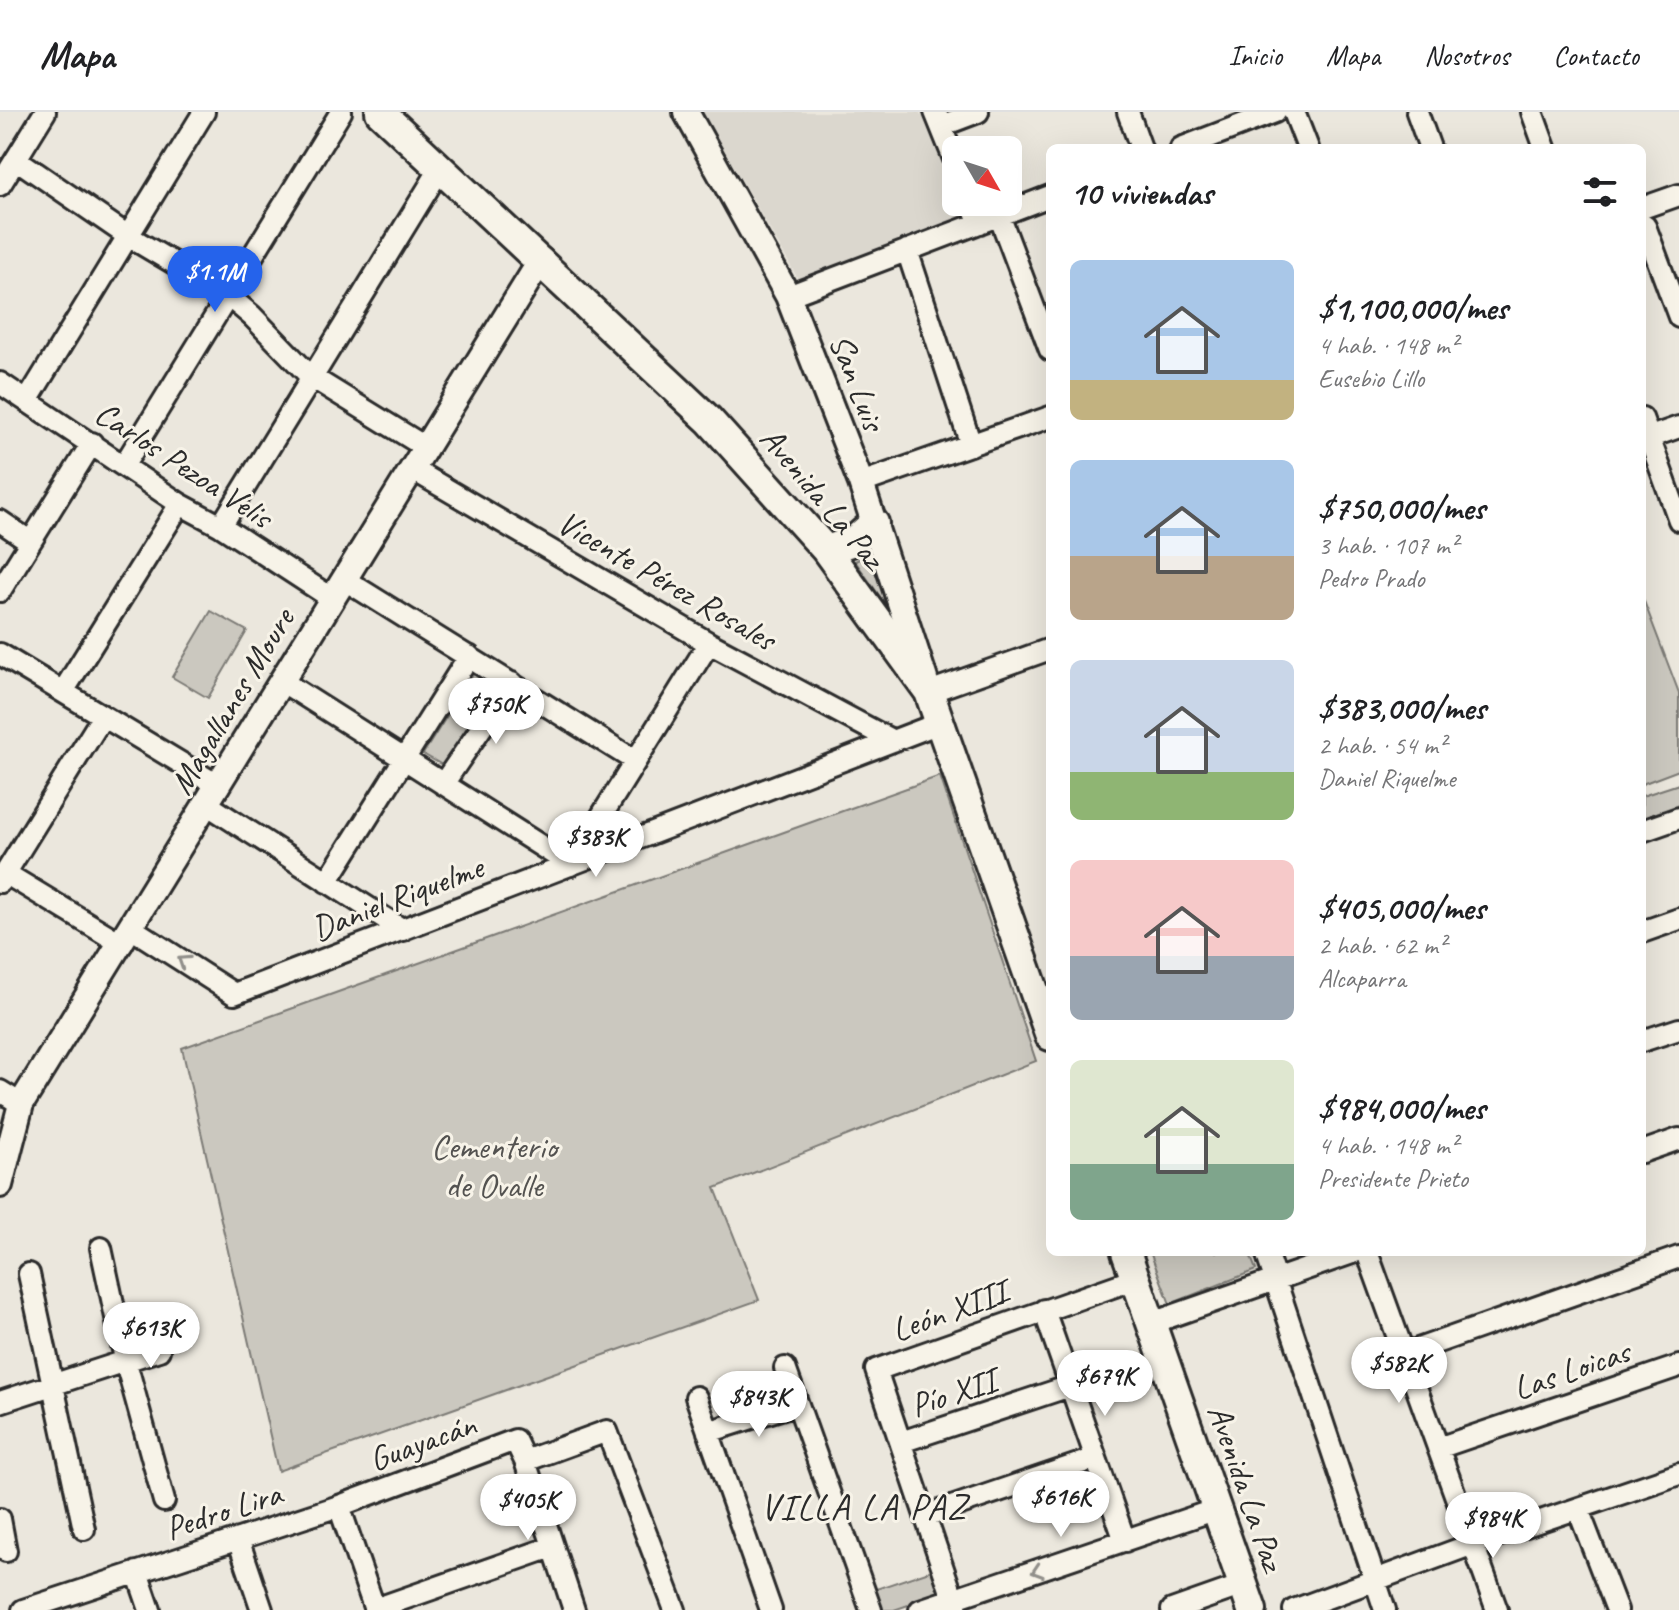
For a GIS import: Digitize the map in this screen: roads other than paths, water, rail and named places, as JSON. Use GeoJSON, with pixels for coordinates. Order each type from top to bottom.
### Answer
{"type":"FeatureCollection","features":[{"type":"Feature","properties":{"kind":"main road","name":"Avenida La Paz"},"geometry":{"type":"LineString","coordinates":[[380,112],[709,420],[826,550],[929,692],[1046,1024]]}},
{"type":"Feature","properties":{"kind":"main road"},"geometry":{"type":"LineString","coordinates":[[826,550],[854,541],[874,523]]}},
{"type":"Feature","properties":{"kind":"main road","name":"Avenida La Paz"},"geometry":{"type":"LineString","coordinates":[[1127,1256],[1248,1597]]}},
{"type":"Feature","properties":{"kind":"street"},"geometry":{"type":"LineString","coordinates":[[0,185],[9,162],[45,112]]}},
{"type":"Feature","properties":{"kind":"street"},"geometry":{"type":"LineString","coordinates":[[27,401],[204,112]]}},
{"type":"Feature","properties":{"kind":"street"},"geometry":{"type":"LineString","coordinates":[[124,465],[226,294],[341,112]]}},
{"type":"Feature","properties":{"kind":"street","name":"San Luis"},"geometry":{"type":"LineString","coordinates":[[686,112],[788,296],[861,483],[929,692]]}},
{"type":"Feature","properties":{"kind":"street"},"geometry":{"type":"LineString","coordinates":[[938,119],[978,112]]}},
{"type":"Feature","properties":{"kind":"street"},"geometry":{"type":"LineString","coordinates":[[1128,112],[1140,144]]}},
{"type":"Feature","properties":{"kind":"street"},"geometry":{"type":"LineString","coordinates":[[1202,144],[1236,119],[1275,112]]}},
{"type":"Feature","properties":{"kind":"street"},"geometry":{"type":"LineString","coordinates":[[1294,112],[1306,144]]}},
{"type":"Feature","properties":{"kind":"street"},"geometry":{"type":"LineString","coordinates":[[1417,112],[1429,144]]}},
{"type":"Feature","properties":{"kind":"street"},"geometry":{"type":"LineString","coordinates":[[1532,112],[1544,144]]}},
{"type":"Feature","properties":{"kind":"street"},"geometry":{"type":"LineString","coordinates":[[9,162],[226,294],[252,316],[310,376],[425,447]]}},
{"type":"Feature","properties":{"kind":"street"},"geometry":{"type":"LineString","coordinates":[[221,526],[310,376],[440,169]]}},
{"type":"Feature","properties":{"kind":"street"},"geometry":{"type":"LineString","coordinates":[[1646,216],[1679,195]]}},
{"type":"Feature","properties":{"kind":"street"},"geometry":{"type":"LineString","coordinates":[[1022,206],[1046,197]]}},
{"type":"Feature","properties":{"kind":"street"},"geometry":{"type":"LineString","coordinates":[[977,216],[980,223]]}},
{"type":"Feature","properties":{"kind":"street"},"geometry":{"type":"LineString","coordinates":[[788,296],[997,216]]}},
{"type":"Feature","properties":{"kind":"street"},"geometry":{"type":"LineString","coordinates":[[999,216],[1046,339]]}},
{"type":"Feature","properties":{"kind":"street"},"geometry":{"type":"LineString","coordinates":[[1646,223],[1679,317]]}},
{"type":"Feature","properties":{"kind":"street"},"geometry":{"type":"LineString","coordinates":[[907,250],[971,445]]}},
{"type":"Feature","properties":{"kind":"street","name":"Magallanes Moure"},"geometry":{"type":"LineString","coordinates":[[0,1185],[21,1104],[541,260]]}},
{"type":"Feature","properties":{"kind":"street","name":"Carlos Pezoa Velis"},"geometry":{"type":"LineString","coordinates":[[0,383],[180,504],[469,656],[634,760]]}},
{"type":"Feature","properties":{"kind":"street"},"geometry":{"type":"LineString","coordinates":[[861,483],[1046,418]]}},
{"type":"Feature","properties":{"kind":"street"},"geometry":{"type":"LineString","coordinates":[[1646,432],[1679,427]]}},
{"type":"Feature","properties":{"kind":"street"},"geometry":{"type":"LineString","coordinates":[[1646,437],[1679,520]]}},
{"type":"Feature","properties":{"kind":"street"},"geometry":{"type":"LineString","coordinates":[[0,591],[28,540],[92,443]]}},
{"type":"Feature","properties":{"kind":"street","name":"Vicente Pérez Rosales"},"geometry":{"type":"LineString","coordinates":[[412,469],[709,643],[893,741]]}},
{"type":"Feature","properties":{"kind":"street"},"geometry":{"type":"LineString","coordinates":[[64,690],[180,504]]}},
{"type":"Feature","properties":{"kind":"street"},"geometry":{"type":"LineString","coordinates":[[0,521],[28,540]]}},
{"type":"Feature","properties":{"kind":"street"},"geometry":{"type":"LineString","coordinates":[[283,682],[571,865],[709,643]]}},
{"type":"Feature","properties":{"kind":"street"},"geometry":{"type":"LineString","coordinates":[[929,692],[1046,650]]}},
{"type":"Feature","properties":{"kind":"street"},"geometry":{"type":"LineString","coordinates":[[327,882],[469,656]]}},
{"type":"Feature","properties":{"kind":"street"},"geometry":{"type":"LineString","coordinates":[[1,658],[64,690],[103,716],[327,882],[403,930]]}},
{"type":"Feature","properties":{"kind":"street"},"geometry":{"type":"LineString","coordinates":[[443,784],[512,683]]}},
{"type":"Feature","properties":{"kind":"street"},"geometry":{"type":"LineString","coordinates":[[103,716],[2,878],[126,936]]}},
{"type":"Feature","properties":{"kind":"street","name":"Daniel Riquelme"},"geometry":{"type":"LineString","coordinates":[[126,936],[234,994],[942,722]]}},
{"type":"Feature","properties":{"kind":"street"},"geometry":{"type":"LineString","coordinates":[[1646,830],[1679,818]]}},
{"type":"Feature","properties":{"kind":"street"},"geometry":{"type":"LineString","coordinates":[[1646,931],[1679,919]]}},
{"type":"Feature","properties":{"kind":"street"},"geometry":{"type":"LineString","coordinates":[[1646,1040],[1679,1029]]}},
{"type":"Feature","properties":{"kind":"street"},"geometry":{"type":"LineString","coordinates":[[0,1091],[21,1104]]}},
{"type":"Feature","properties":{"kind":"street"},"geometry":{"type":"LineString","coordinates":[[1646,1151],[1679,1139]]}},
{"type":"Feature","properties":{"kind":"street"},"geometry":{"type":"LineString","coordinates":[[101,1248],[125,1359],[164,1501]]}},
{"type":"Feature","properties":{"kind":"street"},"geometry":{"type":"LineString","coordinates":[[1267,1256],[1385,1610]]}},
{"type":"Feature","properties":{"kind":"street"},"geometry":{"type":"LineString","coordinates":[[1152,1323],[1344,1256]]}},
{"type":"Feature","properties":{"kind":"street"},"geometry":{"type":"LineString","coordinates":[[1368,1256],[1497,1610]]}},
{"type":"Feature","properties":{"kind":"street"},"geometry":{"type":"LineString","coordinates":[[1404,1354],[1679,1257]]}},
{"type":"Feature","properties":{"kind":"street"},"geometry":{"type":"LineString","coordinates":[[29,1274],[84,1529]]}},
{"type":"Feature","properties":{"kind":"street","name":"León XIII"},"geometry":{"type":"LineString","coordinates":[[901,1442],[876,1370],[1135,1279]]}},
{"type":"Feature","properties":{"kind":"street"},"geometry":{"type":"LineString","coordinates":[[1044,1310],[1125,1541]]}},
{"type":"Feature","properties":{"kind":"street"},"geometry":{"type":"LineString","coordinates":[[0,1402],[159,1350]]}},
{"type":"Feature","properties":{"kind":"street","name":"Las Loicas"},"geometry":{"type":"LineString","coordinates":[[1438,1448],[1679,1366]]}},
{"type":"Feature","properties":{"kind":"street"},"geometry":{"type":"LineString","coordinates":[[785,1368],[871,1610]]}},
{"type":"Feature","properties":{"kind":"street","name":"Pío XII"},"geometry":{"type":"LineString","coordinates":[[901,1442],[1070,1386]]}},
{"type":"Feature","properties":{"kind":"street"},"geometry":{"type":"LineString","coordinates":[[696,1397],[771,1610]]}},
{"type":"Feature","properties":{"kind":"street"},"geometry":{"type":"LineString","coordinates":[[708,1432],[796,1404]]}},
{"type":"Feature","properties":{"kind":"street","name":"Guayacán"},"geometry":{"type":"LineString","coordinates":[[339,1506],[515,1440],[525,1461],[607,1431],[675,1610]]}},
{"type":"Feature","properties":{"kind":"street"},"geometry":{"type":"LineString","coordinates":[[901,1442],[955,1604]]}},
{"type":"Feature","properties":{"kind":"street"},"geometry":{"type":"LineString","coordinates":[[925,1516],[1096,1458]]}},
{"type":"Feature","properties":{"kind":"street"},"geometry":{"type":"LineString","coordinates":[[525,1461],[574,1610]]}},
{"type":"Feature","properties":{"kind":"street"},"geometry":{"type":"LineString","coordinates":[[1294,1610],[1473,1544],[1679,1474]]}},
{"type":"Feature","properties":{"kind":"street"},"geometry":{"type":"LineString","coordinates":[[339,1506],[375,1609],[552,1547]]}},
{"type":"Feature","properties":{"kind":"street","name":"Pedro Lira"},"geometry":{"type":"LineString","coordinates":[[32,1609],[339,1506]]}},
{"type":"Feature","properties":{"kind":"street"},"geometry":{"type":"LineString","coordinates":[[920,1610],[955,1604],[1217,1509]]}},
{"type":"Feature","properties":{"kind":"street"},"geometry":{"type":"LineString","coordinates":[[1578,1509],[1617,1610]]}},
{"type":"Feature","properties":{"kind":"street"},"geometry":{"type":"LineString","coordinates":[[0,1519],[6,1551]]}},
{"type":"Feature","properties":{"kind":"street"},"geometry":{"type":"LineString","coordinates":[[238,1539],[262,1610]]}},
{"type":"Feature","properties":{"kind":"street"},"geometry":{"type":"LineString","coordinates":[[137,1572],[150,1610]]}},
{"type":"Feature","properties":{"kind":"street"},"geometry":{"type":"LineString","coordinates":[[1172,1610],[1248,1597]]}},
{"type":"Feature","properties":{"kind":"district","name":"VILLA LA PAZ"},"geometry":{"type":"Point","coordinates":[864,1506]}},
{"type":"Feature","properties":{"kind":"park label","name":"Cementerio de Ovalle"},"geometry":{"type":"Point","coordinates":[494,1166]}}]}
